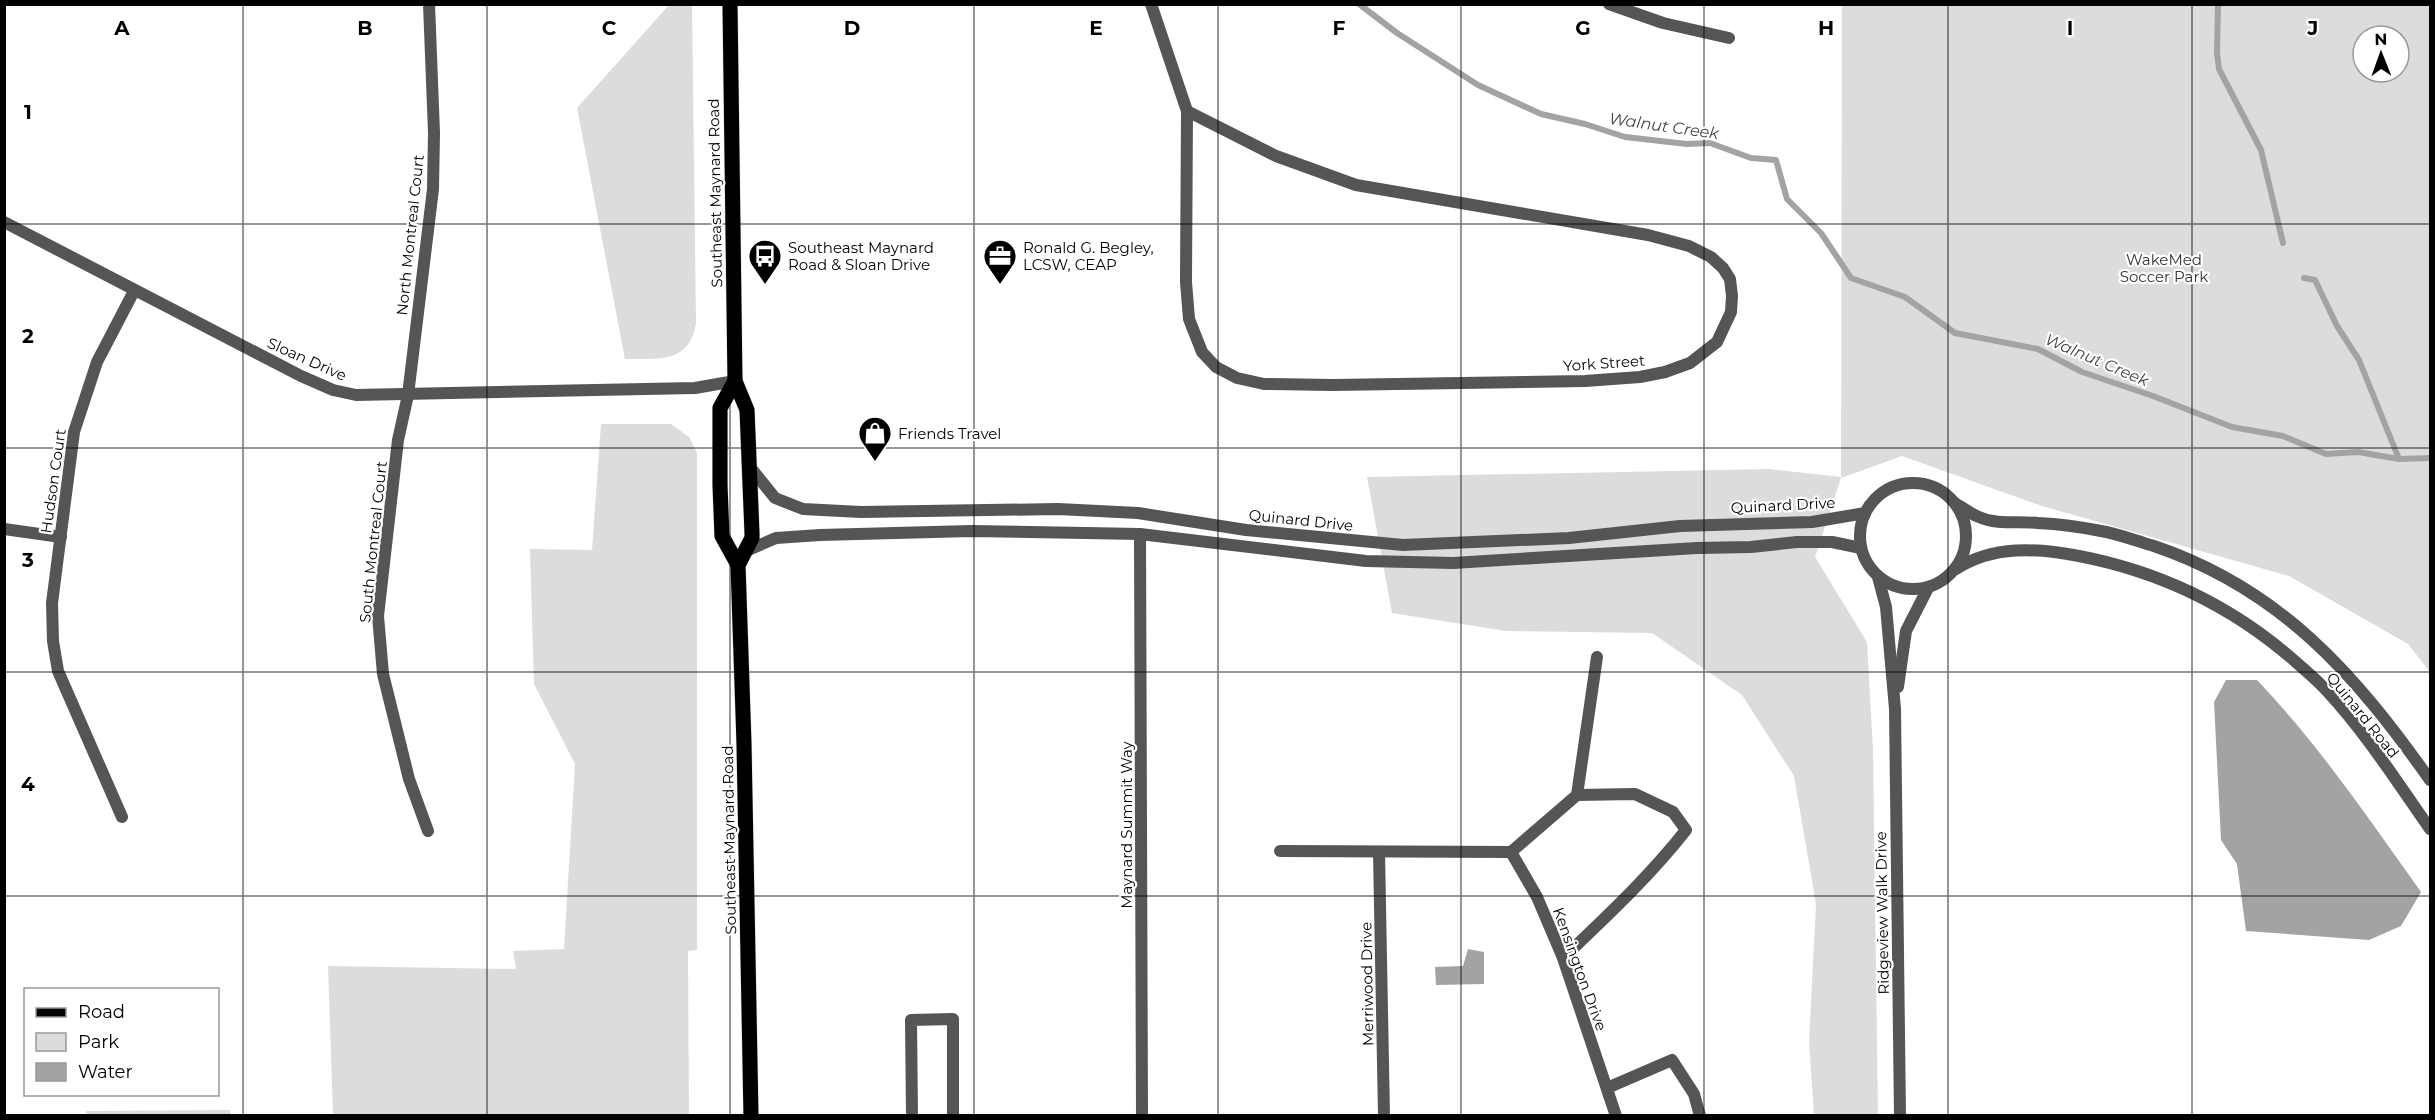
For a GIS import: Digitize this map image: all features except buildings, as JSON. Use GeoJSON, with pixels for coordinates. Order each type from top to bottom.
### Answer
{"type":"FeatureCollection","features":[{"type":"Feature","properties":{"kind":"main road","name":"Southeast Maynard Road"},"geometry":{"type":"LineString","coordinates":[[730,4],[735,381],[747,410],[752,538],[742,558],[752,1116]]}},
{"type":"Feature","properties":{"kind":"main road","name":"Southeast Maynard Road"},"geometry":{"type":"LineString","coordinates":[[735,381],[720,408],[722,536],[742,558]]}},
{"type":"Feature","properties":{"kind":"street","name":"North Montreal Court"},"geometry":{"type":"LineString","coordinates":[[408,395],[433,189],[435,134],[429,4]]}},
{"type":"Feature","properties":{"kind":"street","name":"York Street"},"geometry":{"type":"LineString","coordinates":[[1151,4],[1187,111],[1186,282],[1189,319],[1202,352],[1216,367],[1237,378],[1264,384],[1585,381],[1640,377],[1665,372],[1690,363],[1717,342],[1726,326],[1731,312],[1730,279],[1723,268],[1711,257],[1689,246],[1648,235],[1356,185],[1276,156],[1187,111]]}},
{"type":"Feature","properties":{"kind":"street"},"geometry":{"type":"LineString","coordinates":[[1609,4],[1663,23],[1729,38]]}},
{"type":"Feature","properties":{"kind":"street","name":"Sloan Drive"},"geometry":{"type":"LineString","coordinates":[[4,222],[301,376],[333,390],[356,395],[408,395],[695,388],[735,381]]}},
{"type":"Feature","properties":{"kind":"street","name":"Hudson Court"},"geometry":{"type":"LineString","coordinates":[[122,817],[58,671],[53,641],[52,603],[74,432],[97,362],[135,291]]}},
{"type":"Feature","properties":{"kind":"street","name":"South Montreal Court"},"geometry":{"type":"LineString","coordinates":[[408,395],[398,440],[378,616],[383,674],[409,779],[428,831]]}},
{"type":"Feature","properties":{"kind":"street","name":"Quinard Drive"},"geometry":{"type":"LineString","coordinates":[[750,468],[775,498],[803,509],[861,512],[1058,509],[1138,513],[1246,530],[1403,545],[1569,538],[1691,525],[1812,522],[1865,513]]}},
{"type":"Feature","properties":{"kind":"street"},"geometry":{"type":"LineString","coordinates":[[1907,483],[1925,484],[1942,491],[1955,503],[1964,519],[1967,536],[1965,554],[1956,569],[1944,581],[1928,588],[1911,590],[1893,586],[1878,578],[1867,564],[1861,548],[1860,531],[1865,513],[1875,499],[1890,488],[1907,483]]}},
{"type":"Feature","properties":{"kind":"street","name":"Quinard Road"},"geometry":{"type":"LineString","coordinates":[[1955,503],[1980,518],[2000,522],[2037,523],[2101,531],[2170,552],[2229,578],[2264,600],[2300,628],[2349,675],[2393,727],[2430,780]]}},
{"type":"Feature","properties":{"kind":"street"},"geometry":{"type":"LineString","coordinates":[[4,529],[61,537]]}},
{"type":"Feature","properties":{"kind":"street"},"geometry":{"type":"LineString","coordinates":[[742,558],[776,538],[971,531],[1140,534],[1366,561],[1453,563],[1697,548],[1751,547],[1797,542],[1832,542],[1861,548]]}},
{"type":"Feature","properties":{"kind":"street","name":"Maynard Summit Way"},"geometry":{"type":"LineString","coordinates":[[1140,534],[1142,1116]]}},
{"type":"Feature","properties":{"kind":"street","name":"Quinard Road"},"geometry":{"type":"LineString","coordinates":[[1956,569],[1972,559],[1998,551],[2027,550],[2068,554],[2146,572],[2209,600],[2269,639],[2326,689],[2367,740],[2430,829]]}},
{"type":"Feature","properties":{"kind":"street","name":"Ridgeview Walk Drive"},"geometry":{"type":"LineString","coordinates":[[1878,578],[1886,607],[1895,709],[1900,1116]]}},
{"type":"Feature","properties":{"kind":"street","name":"Ridgeview Walk Drive"},"geometry":{"type":"LineString","coordinates":[[1895,709],[1906,631],[1928,588]]}},
{"type":"Feature","properties":{"kind":"street"},"geometry":{"type":"LineString","coordinates":[[1577,795],[1597,657]]}},
{"type":"Feature","properties":{"kind":"street"},"geometry":{"type":"LineString","coordinates":[[1280,851],[1511,852],[1577,795],[1635,794],[1673,812],[1686,830],[1612,912],[1563,958]]}},
{"type":"Feature","properties":{"kind":"street","name":"Merriwood Drive"},"geometry":{"type":"LineString","coordinates":[[1379,852],[1384,1116]]}},
{"type":"Feature","properties":{"kind":"street","name":"Kensington Drive"},"geometry":{"type":"LineString","coordinates":[[1511,852],[1537,897],[1563,958],[1616,1116]]}},
{"type":"Feature","properties":{"kind":"street"},"geometry":{"type":"LineString","coordinates":[[912,1116],[911,1020],[953,1019],[953,1116]]}},
{"type":"Feature","properties":{"kind":"street"},"geometry":{"type":"LineString","coordinates":[[1607,1088],[1672,1060],[1694,1095],[1700,1116]]}},
{"type":"Feature","properties":{"kind":"green space"},"geometry":{"type":"Polygon","coordinates":[[[669,5],[692,5],[696,324],[692,337],[679,353],[660,358],[625,359],[577,108],[669,5]]]}},
{"type":"Feature","properties":{"kind":"green space","name":"WakeMed Soccer Park"},"geometry":{"type":"Polygon","coordinates":[[[1842,5],[2430,5],[2430,672],[2408,644],[2289,576],[2042,506],[1902,456],[1841,478],[1815,557],[1867,642],[1873,749],[1878,1115],[1814,1115],[1809,1042],[1816,904],[1794,776],[1742,695],[1652,633],[1506,631],[1392,613],[1367,477],[1769,469],[1841,477],[1842,5]]]}},
{"type":"Feature","properties":{"kind":"green space"},"geometry":{"type":"Polygon","coordinates":[[[601,424],[671,424],[689,437],[697,453],[697,950],[688,951],[689,1115],[333,1115],[328,966],[516,969],[513,951],[564,949],[575,764],[534,684],[530,549],[592,550],[601,424]]]}},
{"type":"Feature","properties":{"kind":"green space"},"geometry":{"type":"Polygon","coordinates":[[[230,1110],[231,1116],[86,1115],[86,1111],[230,1110]]]}},
{"type":"Feature","properties":{"kind":"water"},"geometry":{"type":"Polygon","coordinates":[[[2226,680],[2257,680],[2322,756],[2382,837],[2421,892],[2401,926],[2369,940],[2246,931],[2237,864],[2221,840],[2214,702],[2226,680]]]}},
{"type":"Feature","properties":{"kind":"water"},"geometry":{"type":"Polygon","coordinates":[[[1468,949],[1484,952],[1484,984],[1436,985],[1435,967],[1463,966],[1468,949]]]}},
{"type":"Feature","properties":{"kind":"waterway","name":"Walnut Creek"},"geometry":{"type":"LineString","coordinates":[[1359,4],[1397,33],[1478,85],[1541,114],[1585,124],[1625,137],[1687,144],[1710,143],[1751,158],[1776,160],[1787,199],[1821,233],[1851,278],[1905,297],[1955,333],[2038,349],[2082,372],[2153,396],[2232,427],[2283,436],[2326,454],[2358,452],[2399,459],[2430,458]]}},
{"type":"Feature","properties":{"kind":"waterway"},"geometry":{"type":"LineString","coordinates":[[2218,4],[2219,69],[2261,150],[2283,243]]}},
{"type":"Feature","properties":{"kind":"waterway"},"geometry":{"type":"LineString","coordinates":[[2304,278],[2315,280],[2337,326],[2359,360],[2399,459]]}},
{"type":"Feature","properties":{"kind":"place","name":"Southeast Maynard Road & Sloan Drive"},"geometry":{"type":"Point","coordinates":[765,285]}},
{"type":"Feature","properties":{"kind":"place","name":"Ronald G. Begley, LCSW, CEAP"},"geometry":{"type":"Point","coordinates":[1000,285]}},
{"type":"Feature","properties":{"kind":"place","name":"Friends Travel"},"geometry":{"type":"Point","coordinates":[875,462]}}]}
